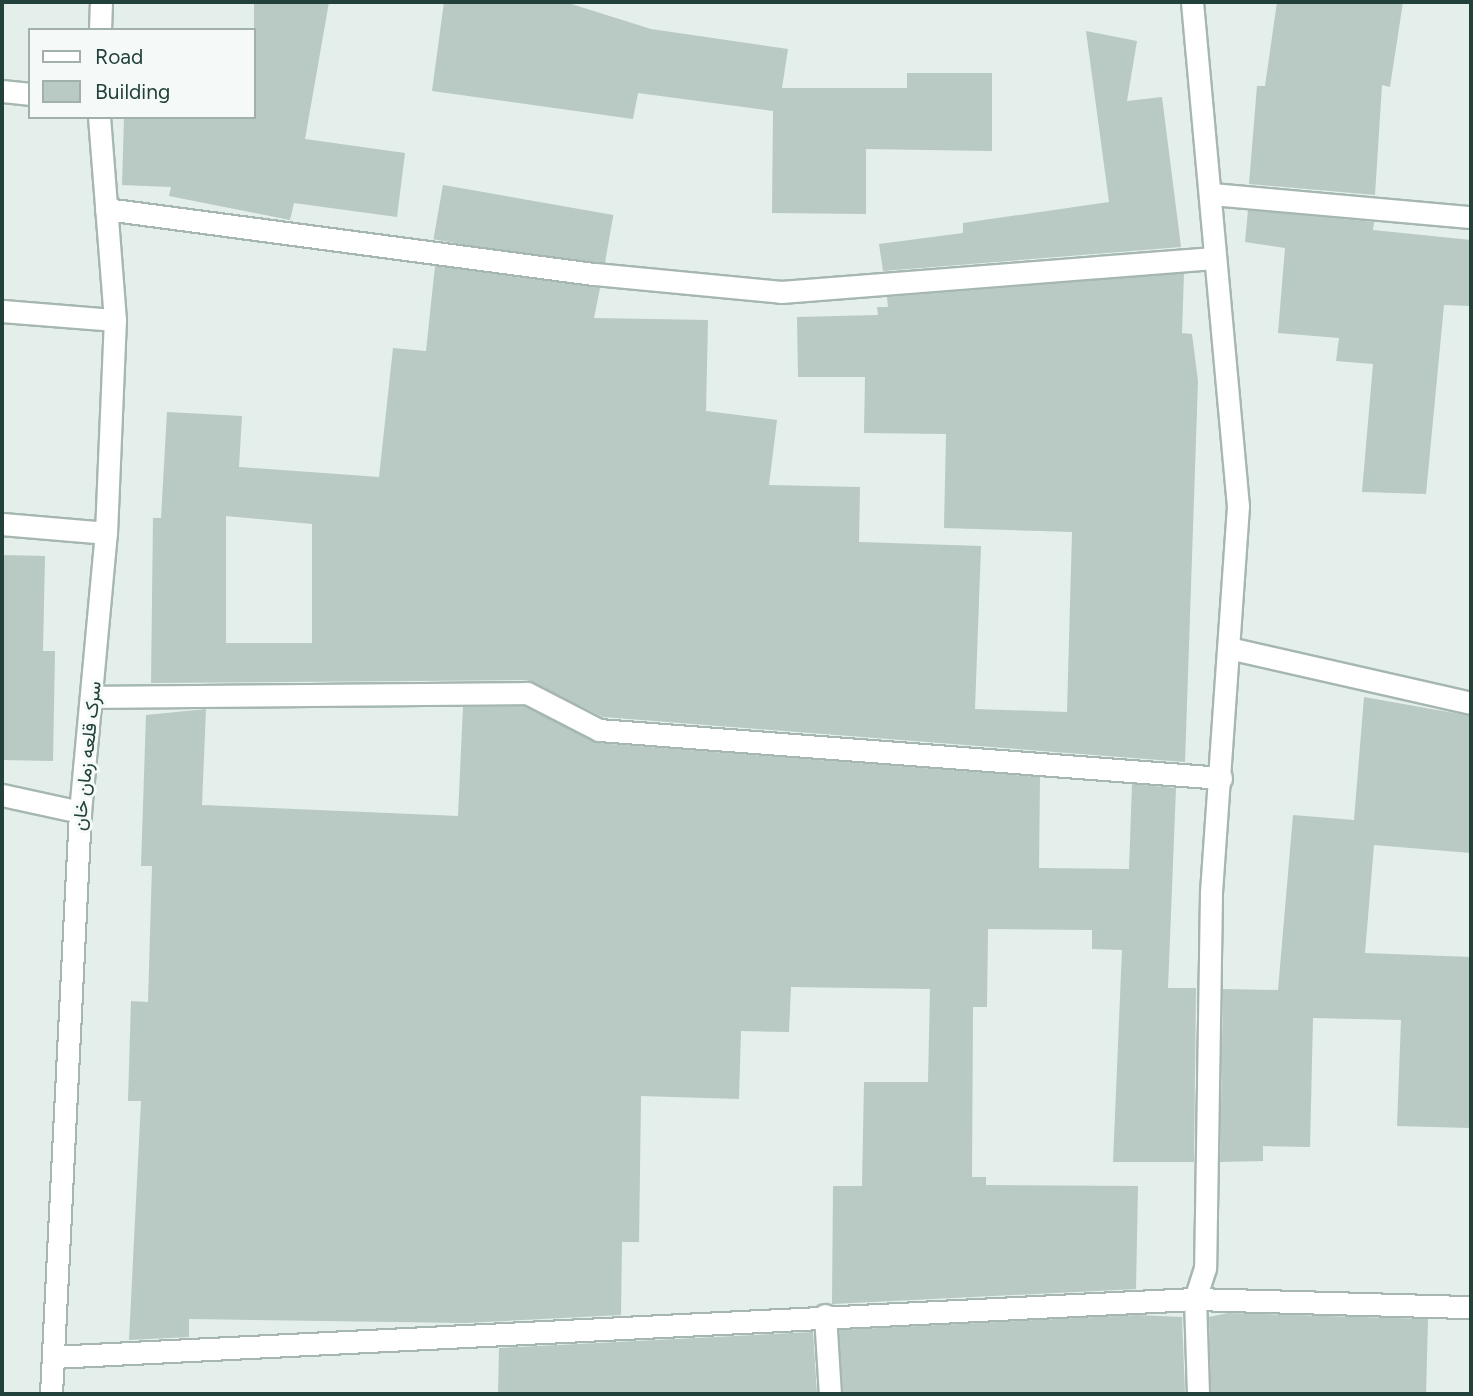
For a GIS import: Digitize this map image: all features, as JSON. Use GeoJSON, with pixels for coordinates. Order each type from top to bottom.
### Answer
{"type":"FeatureCollection","features":[{"type":"Feature","properties":{"kind":"street"},"geometry":{"type":"LineString","coordinates":[[100,28],[101,2]]}},
{"type":"Feature","properties":{"kind":"street"},"geometry":{"type":"LineString","coordinates":[[1192,2],[1211,194],[1211,258],[1238,506],[1211,894],[1205,1268],[1195,1299],[1199,1394]]}},
{"type":"Feature","properties":{"kind":"street"},"geometry":{"type":"LineString","coordinates":[[2,91],[28,94]]}},
{"type":"Feature","properties":{"kind":"street","name":"سرک قلعه زمان خان"},"geometry":{"type":"LineString","coordinates":[[51,1394],[80,812],[93,696],[106,533],[115,320],[99,119]]}},
{"type":"Feature","properties":{"kind":"street"},"geometry":{"type":"LineString","coordinates":[[1211,194],[1471,217]]}},
{"type":"Feature","properties":{"kind":"street"},"geometry":{"type":"LineString","coordinates":[[106,209],[595,274],[781,292],[1211,258]]}},
{"type":"Feature","properties":{"kind":"street"},"geometry":{"type":"LineString","coordinates":[[2,312],[115,320]]}},
{"type":"Feature","properties":{"kind":"street"},"geometry":{"type":"LineString","coordinates":[[2,524],[106,533]]}},
{"type":"Feature","properties":{"kind":"street"},"geometry":{"type":"LineString","coordinates":[[1229,648],[1471,703]]}},
{"type":"Feature","properties":{"kind":"street"},"geometry":{"type":"LineString","coordinates":[[93,696],[527,693],[599,730],[1221,778]]}},
{"type":"Feature","properties":{"kind":"street"},"geometry":{"type":"LineString","coordinates":[[2,795],[80,812]]}},
{"type":"Feature","properties":{"kind":"street"},"geometry":{"type":"LineString","coordinates":[[53,1357],[825,1315],[1195,1299],[1471,1307]]}},
{"type":"Feature","properties":{"kind":"street"},"geometry":{"type":"LineString","coordinates":[[825,1315],[830,1394]]}},
{"type":"Feature","properties":{"kind":"building"},"geometry":{"type":"Polygon","coordinates":[[[254,2],[329,2],[305,139],[405,153],[397,217],[294,203],[290,220],[169,196],[171,187],[122,185],[124,119],[256,119],[254,2]]]}},
{"type":"Feature","properties":{"kind":"building"},"geometry":{"type":"Polygon","coordinates":[[[444,2],[565,2],[651,29],[788,49],[782,88],[907,88],[907,73],[992,73],[992,151],[866,149],[866,214],[772,213],[773,111],[638,93],[633,119],[432,91],[444,2]]]}},
{"type":"Feature","properties":{"kind":"building"},"geometry":{"type":"Polygon","coordinates":[[[1277,2],[1403,2],[1390,87],[1382,85],[1375,195],[1249,184],[1257,86],[1265,86],[1277,2]]]}},
{"type":"Feature","properties":{"kind":"building"},"geometry":{"type":"Polygon","coordinates":[[[1086,31],[1137,41],[1127,101],[1162,97],[1181,247],[883,271],[879,244],[963,233],[963,223],[1109,202],[1086,31]]]}},
{"type":"Feature","properties":{"kind":"building"},"geometry":{"type":"Polygon","coordinates":[[[443,185],[613,215],[604,269],[433,239],[443,185]]]}},
{"type":"Feature","properties":{"kind":"building"},"geometry":{"type":"Polygon","coordinates":[[[1248,210],[1374,222],[1373,230],[1471,240],[1471,306],[1444,305],[1426,494],[1362,492],[1373,364],[1336,361],[1339,338],[1278,333],[1285,248],[1245,242],[1248,210]]]}},
{"type":"Feature","properties":{"kind":"building"},"geometry":{"type":"Polygon","coordinates":[[[435,266],[600,288],[594,318],[708,320],[706,411],[777,420],[769,485],[860,487],[859,542],[981,546],[975,709],[1067,712],[1072,532],[944,528],[946,434],[864,433],[865,377],[798,377],[797,317],[878,315],[877,307],[888,307],[887,297],[1184,273],[1182,333],[1192,334],[1198,381],[1185,762],[603,717],[527,680],[151,683],[153,518],[161,518],[167,412],[242,416],[239,467],[379,477],[393,348],[426,351],[435,266]],[[226,516],[226,643],[312,643],[312,524],[226,516]]]}},
{"type":"Feature","properties":{"kind":"building"},"geometry":{"type":"Polygon","coordinates":[[[2,555],[45,556],[43,651],[55,651],[53,761],[2,760],[2,555]]]}},
{"type":"Feature","properties":{"kind":"building"},"geometry":{"type":"Polygon","coordinates":[[[1364,697],[1471,716],[1471,853],[1374,845],[1365,953],[1471,957],[1471,1128],[1397,1126],[1401,1020],[1313,1018],[1310,1147],[1263,1146],[1263,1161],[1220,1162],[1223,989],[1278,990],[1293,815],[1354,820],[1364,697]]]}},
{"type":"Feature","properties":{"kind":"building"},"geometry":{"type":"Polygon","coordinates":[[[524,706],[598,743],[1040,777],[1039,868],[1129,869],[1132,784],[1176,788],[1168,988],[1196,988],[1194,1162],[1113,1162],[1122,950],[1092,949],[1092,930],[988,929],[987,1007],[973,1007],[972,1177],[986,1177],[986,1185],[1138,1186],[1136,1289],[832,1304],[833,1186],[862,1186],[864,1082],[928,1082],[930,989],[791,987],[789,1032],[741,1031],[739,1099],[641,1096],[639,1242],[622,1242],[621,1315],[466,1323],[189,1319],[189,1337],[129,1340],[141,1101],[128,1101],[131,1001],[148,1002],[152,866],[141,866],[146,715],[206,709],[202,805],[458,816],[463,707],[524,706]]]}},
{"type":"Feature","properties":{"kind":"building"},"geometry":{"type":"Polygon","coordinates":[[[1228,1313],[1428,1319],[1426,1394],[1211,1394],[1209,1317],[1228,1313]]]}},
{"type":"Feature","properties":{"kind":"building"},"geometry":{"type":"Polygon","coordinates":[[[1136,1315],[1182,1317],[1185,1394],[843,1394],[839,1330],[1136,1315]]]}},
{"type":"Feature","properties":{"kind":"building"},"geometry":{"type":"Polygon","coordinates":[[[813,1332],[817,1394],[498,1394],[499,1348],[813,1332]]]}}]}
